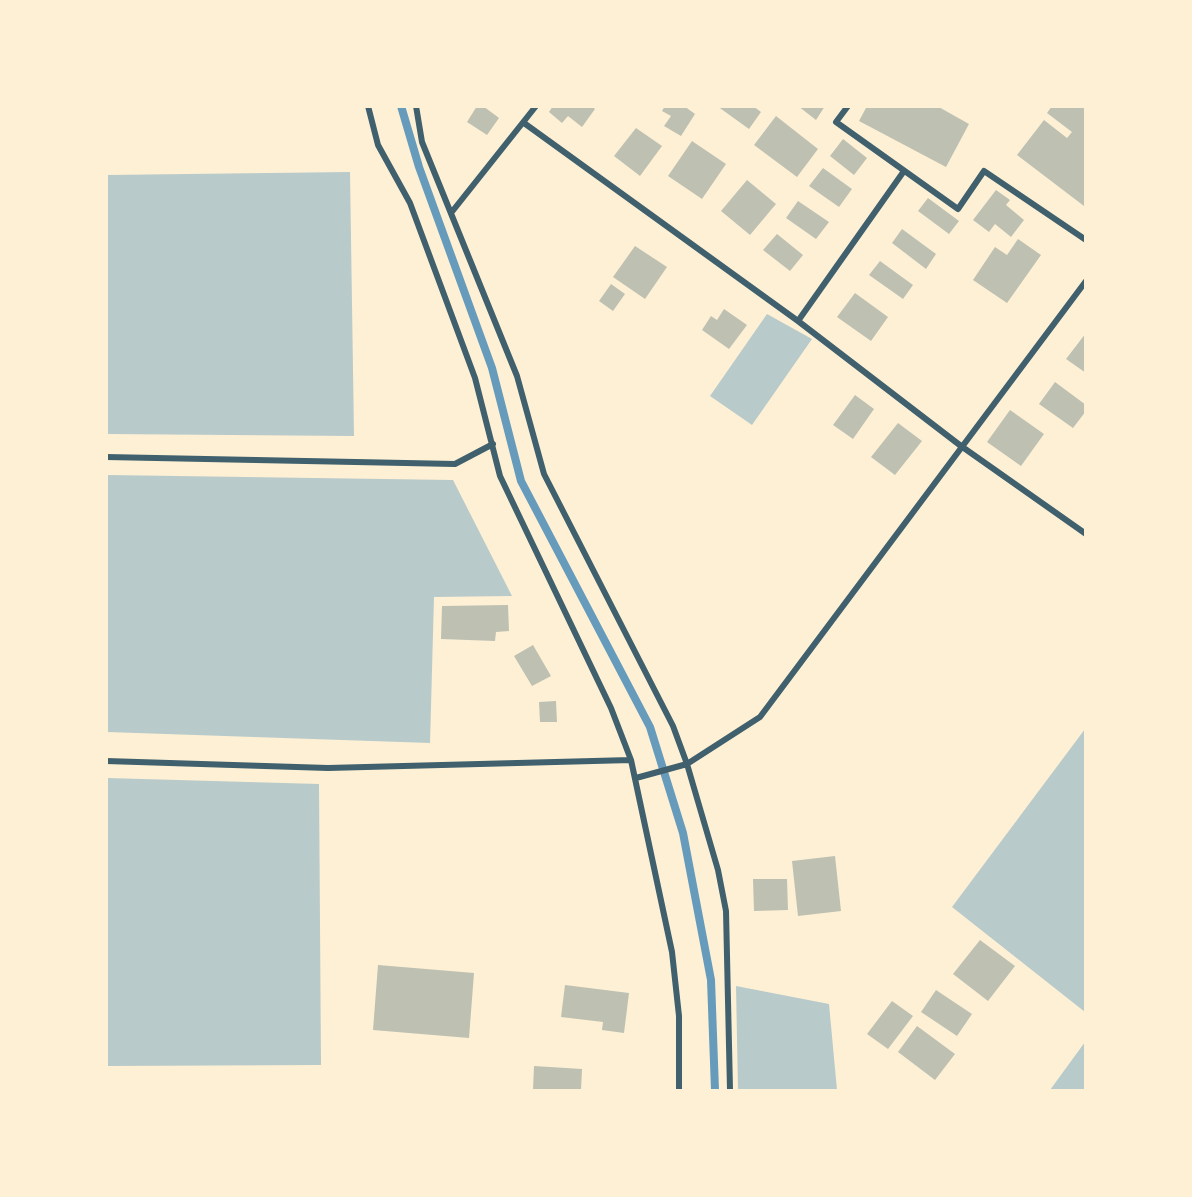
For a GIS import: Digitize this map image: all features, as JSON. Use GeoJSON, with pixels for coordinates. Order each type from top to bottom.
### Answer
{"type":"FeatureCollection","features":[{"type":"Feature","properties":{"kind":"street"},"geometry":{"type":"LineString","coordinates":[[368,106],[378,145],[411,202],[475,378],[500,476],[611,708],[631,760],[672,952],[679,1016],[679,1090]]}},
{"type":"Feature","properties":{"kind":"street"},"geometry":{"type":"LineString","coordinates":[[416,106],[422,142],[517,376],[544,474],[673,726],[687,764],[718,870],[726,911],[730,1090]]}},
{"type":"Feature","properties":{"kind":"street"},"geometry":{"type":"LineString","coordinates":[[451,213],[536,106]]}},
{"type":"Feature","properties":{"kind":"street"},"geometry":{"type":"LineString","coordinates":[[848,106],[836,122],[958,209],[984,171],[1086,240]]}},
{"type":"Feature","properties":{"kind":"street"},"geometry":{"type":"LineString","coordinates":[[524,123],[798,321],[961,446],[1086,534]]}},
{"type":"Feature","properties":{"kind":"street"},"geometry":{"type":"LineString","coordinates":[[798,321],[904,171]]}},
{"type":"Feature","properties":{"kind":"street"},"geometry":{"type":"LineString","coordinates":[[636,778],[687,764],[760,717],[1086,281]]}},
{"type":"Feature","properties":{"kind":"street"},"geometry":{"type":"LineString","coordinates":[[106,457],[455,465],[493,444]]}},
{"type":"Feature","properties":{"kind":"street"},"geometry":{"type":"LineString","coordinates":[[106,761],[328,768],[631,760]]}},
{"type":"Feature","properties":{"kind":"shaded area"},"geometry":{"type":"Polygon","coordinates":[[[350,172],[354,436],[107,434],[107,175],[350,172]]]}},
{"type":"Feature","properties":{"kind":"shaded area"},"geometry":{"type":"Polygon","coordinates":[[[767,314],[812,339],[752,425],[710,396],[767,314]]]}},
{"type":"Feature","properties":{"kind":"shaded area"},"geometry":{"type":"Polygon","coordinates":[[[107,475],[453,480],[512,596],[434,597],[430,743],[107,732],[107,475]]]}},
{"type":"Feature","properties":{"kind":"shaded area"},"geometry":{"type":"Polygon","coordinates":[[[1085,729],[1085,1012],[952,907],[1085,729]]]}},
{"type":"Feature","properties":{"kind":"shaded area"},"geometry":{"type":"Polygon","coordinates":[[[107,778],[319,784],[321,1065],[107,1066],[107,778]]]}},
{"type":"Feature","properties":{"kind":"shaded area"},"geometry":{"type":"Polygon","coordinates":[[[736,986],[829,1004],[837,1090],[738,1090],[736,986]]]}},
{"type":"Feature","properties":{"kind":"shaded area"},"geometry":{"type":"Polygon","coordinates":[[[1085,1042],[1085,1090],[1050,1090],[1085,1042]]]}},
{"type":"Feature","properties":{"kind":"building"},"geometry":{"type":"Polygon","coordinates":[[[477,106],[483,106],[499,118],[487,135],[467,122],[477,106]]]}},
{"type":"Feature","properties":{"kind":"building"},"geometry":{"type":"Polygon","coordinates":[[[553,106],[592,106],[595,109],[582,127],[568,116],[562,123],[549,112],[553,106]]]}},
{"type":"Feature","properties":{"kind":"building"},"geometry":{"type":"Polygon","coordinates":[[[665,106],[684,106],[695,114],[681,136],[664,126],[671,116],[662,111],[665,106]]]}},
{"type":"Feature","properties":{"kind":"building"},"geometry":{"type":"Polygon","coordinates":[[[717,106],[753,106],[761,112],[749,129],[717,106]]]}},
{"type":"Feature","properties":{"kind":"building"},"geometry":{"type":"Polygon","coordinates":[[[798,106],[825,106],[816,120],[798,106]]]}},
{"type":"Feature","properties":{"kind":"building"},"geometry":{"type":"Polygon","coordinates":[[[867,106],[937,106],[969,124],[946,167],[859,121],[867,106]]]}},
{"type":"Feature","properties":{"kind":"building"},"geometry":{"type":"Polygon","coordinates":[[[1052,106],[1086,106],[1084,206],[1017,155],[1044,120],[1067,138],[1072,132],[1047,113],[1052,106]]]}},
{"type":"Feature","properties":{"kind":"building"},"geometry":{"type":"Polygon","coordinates":[[[776,116],[818,149],[797,177],[754,145],[776,116]]]}},
{"type":"Feature","properties":{"kind":"building"},"geometry":{"type":"Polygon","coordinates":[[[636,128],[662,146],[640,176],[614,156],[636,128]]]}},
{"type":"Feature","properties":{"kind":"building"},"geometry":{"type":"Polygon","coordinates":[[[843,139],[867,158],[854,175],[830,156],[843,139]]]}},
{"type":"Feature","properties":{"kind":"building"},"geometry":{"type":"Polygon","coordinates":[[[692,141],[726,164],[702,199],[668,176],[692,141]]]}},
{"type":"Feature","properties":{"kind":"building"},"geometry":{"type":"Polygon","coordinates":[[[823,168],[852,189],[839,207],[809,186],[823,168]]]}},
{"type":"Feature","properties":{"kind":"building"},"geometry":{"type":"Polygon","coordinates":[[[747,180],[776,204],[750,235],[721,211],[747,180]]]}},
{"type":"Feature","properties":{"kind":"building"},"geometry":{"type":"Polygon","coordinates":[[[996,190],[1010,200],[1006,205],[1024,220],[1011,237],[995,224],[989,232],[973,220],[996,190]]]}},
{"type":"Feature","properties":{"kind":"building"},"geometry":{"type":"Polygon","coordinates":[[[928,198],[959,221],[949,234],[918,211],[928,198]]]}},
{"type":"Feature","properties":{"kind":"building"},"geometry":{"type":"Polygon","coordinates":[[[798,201],[829,222],[816,239],[786,218],[798,201]]]}},
{"type":"Feature","properties":{"kind":"building"},"geometry":{"type":"Polygon","coordinates":[[[902,229],[936,254],[926,269],[892,243],[902,229]]]}},
{"type":"Feature","properties":{"kind":"building"},"geometry":{"type":"Polygon","coordinates":[[[777,234],[803,255],[790,271],[763,250],[777,234]]]}},
{"type":"Feature","properties":{"kind":"building"},"geometry":{"type":"Polygon","coordinates":[[[1018,239],[1041,255],[1007,303],[973,280],[995,247],[1007,255],[1018,239]]]}},
{"type":"Feature","properties":{"kind":"building"},"geometry":{"type":"Polygon","coordinates":[[[635,246],[667,267],[645,299],[613,277],[635,246]]]}},
{"type":"Feature","properties":{"kind":"building"},"geometry":{"type":"Polygon","coordinates":[[[880,261],[913,285],[903,299],[869,275],[880,261]]]}},
{"type":"Feature","properties":{"kind":"building"},"geometry":{"type":"Polygon","coordinates":[[[611,284],[625,294],[613,311],[599,301],[611,284]]]}},
{"type":"Feature","properties":{"kind":"building"},"geometry":{"type":"Polygon","coordinates":[[[855,293],[888,317],[871,341],[837,317],[855,293]]]}},
{"type":"Feature","properties":{"kind":"building"},"geometry":{"type":"Polygon","coordinates":[[[724,309],[747,325],[729,349],[702,330],[711,316],[717,320],[724,309]]]}},
{"type":"Feature","properties":{"kind":"building"},"geometry":{"type":"Polygon","coordinates":[[[1086,333],[1086,373],[1066,359],[1086,333]]]}},
{"type":"Feature","properties":{"kind":"building"},"geometry":{"type":"Polygon","coordinates":[[[1055,382],[1086,405],[1086,411],[1073,428],[1039,404],[1055,382]]]}},
{"type":"Feature","properties":{"kind":"building"},"geometry":{"type":"Polygon","coordinates":[[[855,395],[874,409],[853,439],[833,425],[855,395]]]}},
{"type":"Feature","properties":{"kind":"building"},"geometry":{"type":"Polygon","coordinates":[[[1010,410],[1044,434],[1021,466],[987,442],[1010,410]]]}},
{"type":"Feature","properties":{"kind":"building"},"geometry":{"type":"Polygon","coordinates":[[[898,423],[922,441],[895,475],[871,457],[898,423]]]}},
{"type":"Feature","properties":{"kind":"building"},"geometry":{"type":"Polygon","coordinates":[[[508,605],[509,631],[496,632],[495,641],[441,639],[442,606],[508,605]]]}},
{"type":"Feature","properties":{"kind":"building"},"geometry":{"type":"Polygon","coordinates":[[[533,645],[551,676],[532,686],[514,656],[533,645]]]}},
{"type":"Feature","properties":{"kind":"building"},"geometry":{"type":"Polygon","coordinates":[[[556,701],[557,722],[540,722],[539,702],[556,701]]]}},
{"type":"Feature","properties":{"kind":"building"},"geometry":{"type":"Polygon","coordinates":[[[835,856],[841,911],[798,916],[792,861],[835,856]]]}},
{"type":"Feature","properties":{"kind":"building"},"geometry":{"type":"Polygon","coordinates":[[[753,879],[787,879],[788,910],[754,911],[753,879]]]}},
{"type":"Feature","properties":{"kind":"building"},"geometry":{"type":"Polygon","coordinates":[[[980,940],[1015,966],[988,1001],[953,974],[980,940]]]}},
{"type":"Feature","properties":{"kind":"building"},"geometry":{"type":"Polygon","coordinates":[[[378,965],[474,973],[469,1038],[373,1030],[378,965]]]}},
{"type":"Feature","properties":{"kind":"building"},"geometry":{"type":"Polygon","coordinates":[[[565,985],[629,993],[624,1033],[602,1030],[603,1022],[561,1017],[565,985]]]}},
{"type":"Feature","properties":{"kind":"building"},"geometry":{"type":"Polygon","coordinates":[[[936,990],[972,1014],[957,1036],[921,1012],[936,990]]]}},
{"type":"Feature","properties":{"kind":"building"},"geometry":{"type":"Polygon","coordinates":[[[892,1001],[913,1016],[888,1049],[867,1034],[892,1001]]]}},
{"type":"Feature","properties":{"kind":"building"},"geometry":{"type":"Polygon","coordinates":[[[917,1026],[955,1054],[935,1080],[898,1052],[917,1026]]]}},
{"type":"Feature","properties":{"kind":"building"},"geometry":{"type":"Polygon","coordinates":[[[534,1066],[582,1069],[581,1090],[533,1090],[534,1066]]]}},
{"type":"Feature","properties":{"kind":"waterway"},"geometry":{"type":"LineString","coordinates":[[401,106],[419,167],[492,368],[521,481],[650,727],[683,833],[711,980],[715,1090]]}}]}
